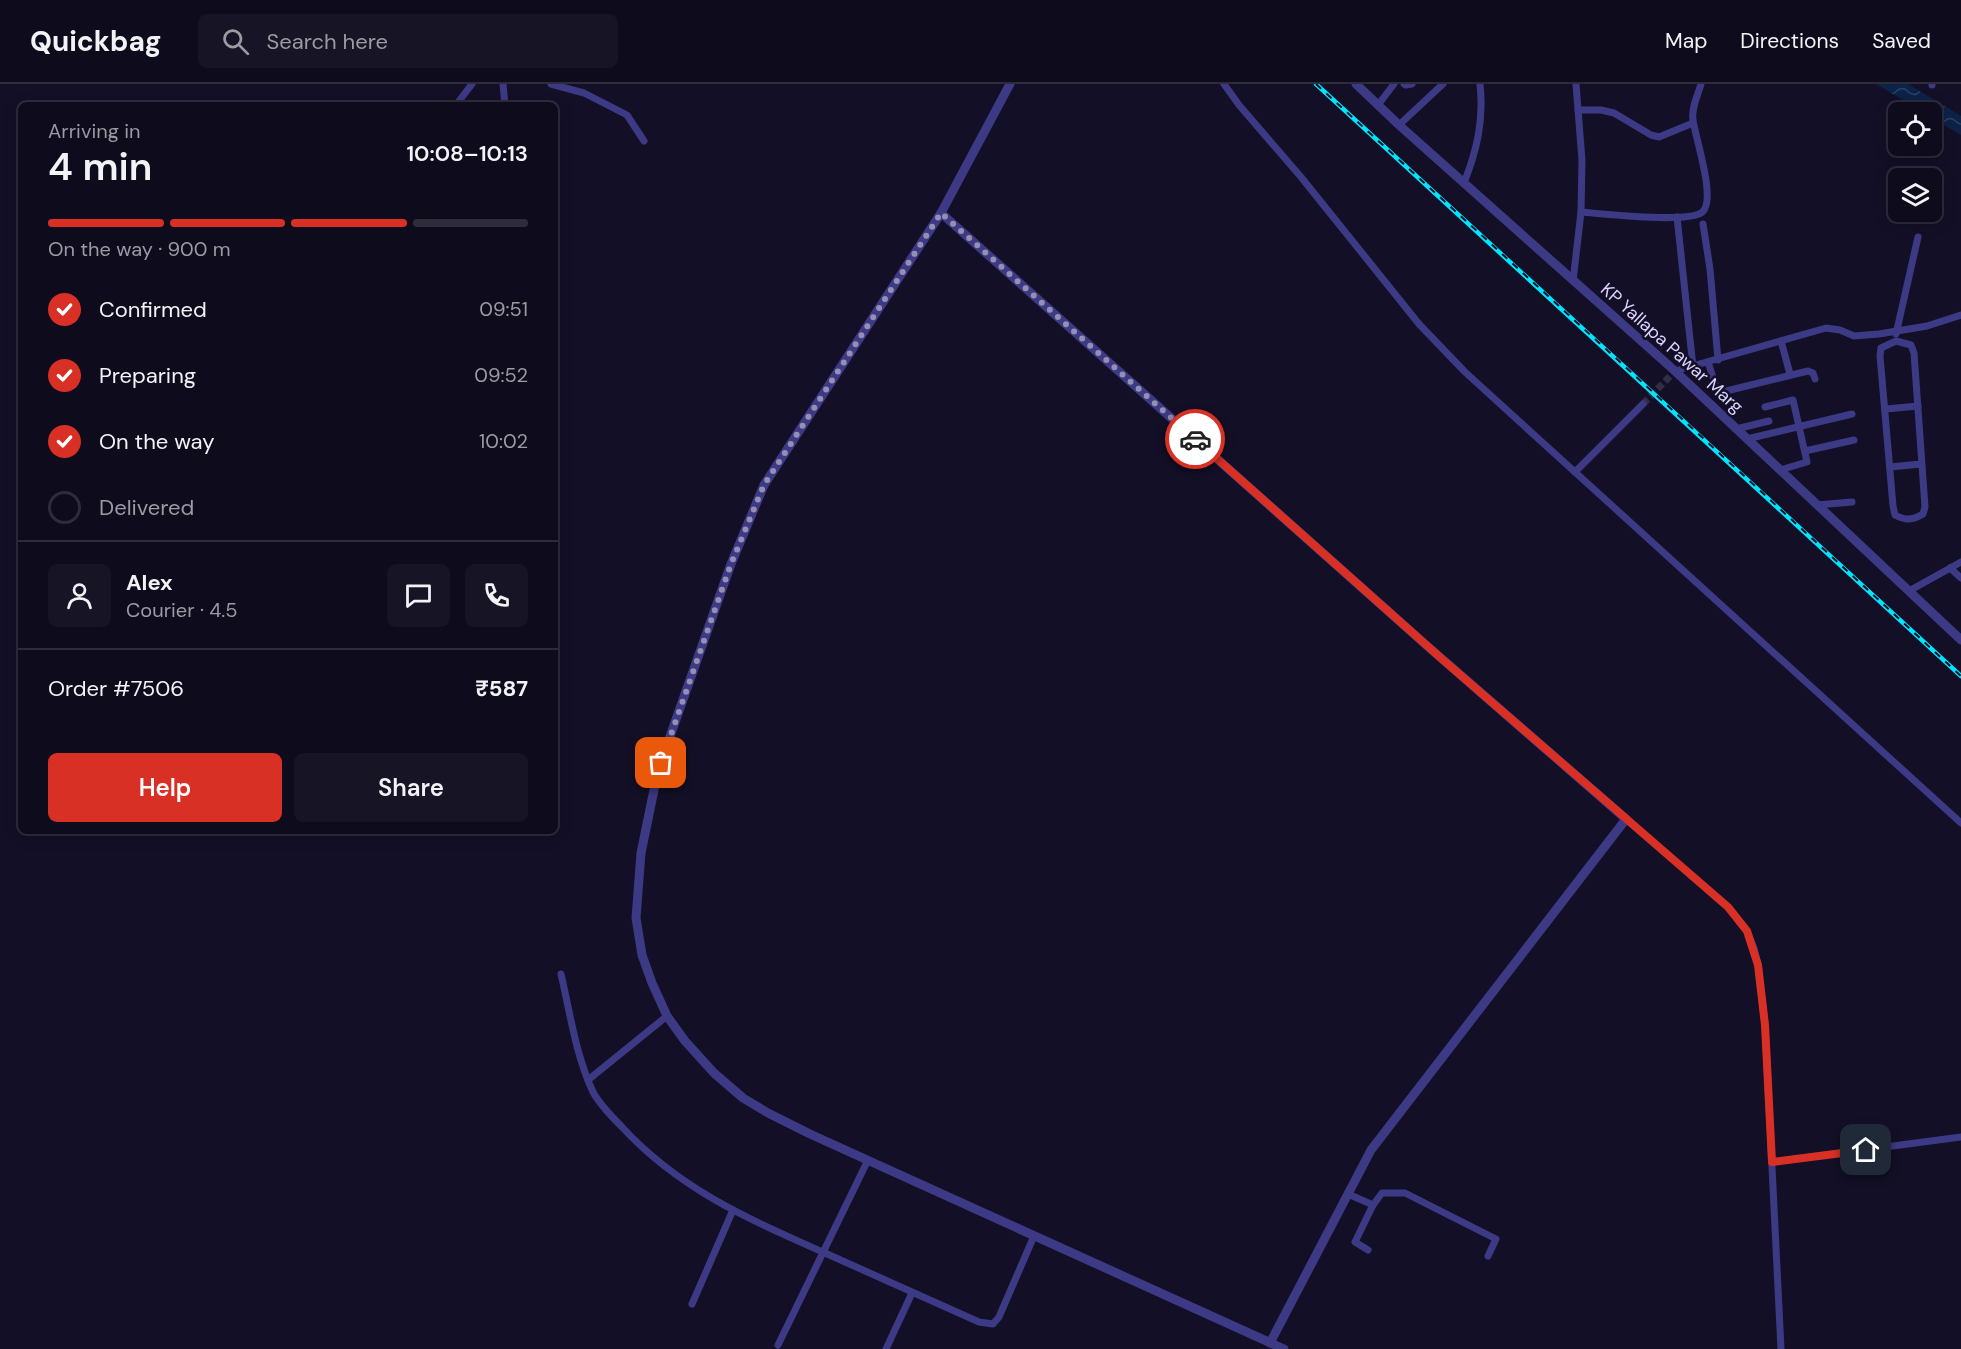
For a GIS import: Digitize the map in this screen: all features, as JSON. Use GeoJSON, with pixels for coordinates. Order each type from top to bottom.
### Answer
{"type":"FeatureCollection","features":[{"type":"Feature","properties":{"kind":"street"},"geometry":{"type":"LineString","coordinates":[[458,102],[472,84]]}},
{"type":"Feature","properties":{"kind":"street"},"geometry":{"type":"LineString","coordinates":[[503,84],[506,102]]}},
{"type":"Feature","properties":{"kind":"street"},"geometry":{"type":"LineString","coordinates":[[551,84],[584,93],[627,115],[644,141]]}},
{"type":"Feature","properties":{"kind":"street"},"geometry":{"type":"LineString","coordinates":[[1224,84],[1419,324],[1465,372],[1961,823]]}},
{"type":"Feature","properties":{"kind":"street","name":"KP Yallapa Pawar Marg"},"geometry":{"type":"LineString","coordinates":[[1356,84],[1675,371],[1961,639]]}},
{"type":"Feature","properties":{"kind":"street"},"geometry":{"type":"LineString","coordinates":[[1378,105],[1394,84]]}},
{"type":"Feature","properties":{"kind":"street"},"geometry":{"type":"LineString","coordinates":[[1404,84],[1412,84]]}},
{"type":"Feature","properties":{"kind":"street"},"geometry":{"type":"LineString","coordinates":[[1399,125],[1443,84]]}},
{"type":"Feature","properties":{"kind":"street"},"geometry":{"type":"LineString","coordinates":[[1464,183],[1474,159],[1479,134],[1483,107],[1480,84]]}},
{"type":"Feature","properties":{"kind":"street"},"geometry":{"type":"LineString","coordinates":[[1573,281],[1581,212],[1582,160],[1576,84]]}},
{"type":"Feature","properties":{"kind":"street"},"geometry":{"type":"LineString","coordinates":[[1581,212],[1677,217],[1700,213],[1707,204],[1707,188],[1692,117],[1701,84]]}},
{"type":"Feature","properties":{"kind":"street"},"geometry":{"type":"LineString","coordinates":[[1006,86],[941,213],[764,485],[731,564],[655,785],[641,853],[636,918],[642,955],[667,1017],[714,1073],[743,1098],[768,1113],[868,1160],[1284,1349]]}},
{"type":"Feature","properties":{"kind":"street"},"geometry":{"type":"LineString","coordinates":[[1578,110],[1601,110],[1614,113],[1651,135],[1659,136],[1693,123]]}},
{"type":"Feature","properties":{"kind":"street"},"geometry":{"type":"LineString","coordinates":[[941,213],[1400,622],[1728,907],[1747,931],[1758,965],[1765,1025],[1781,1349]]}},
{"type":"Feature","properties":{"kind":"street"},"geometry":{"type":"LineString","coordinates":[[1677,217],[1693,367]]}},
{"type":"Feature","properties":{"kind":"street"},"geometry":{"type":"LineString","coordinates":[[1704,224],[1718,360]]}},
{"type":"Feature","properties":{"kind":"street"},"geometry":{"type":"LineString","coordinates":[[1896,341],[1896,332],[1918,237]]}},
{"type":"Feature","properties":{"kind":"street"},"geometry":{"type":"LineString","coordinates":[[1675,371],[1826,328],[1840,330],[1854,336],[1896,332],[1927,326],[1961,315]]}},
{"type":"Feature","properties":{"kind":"street"},"geometry":{"type":"LineString","coordinates":[[1781,341],[1790,374]]}},
{"type":"Feature","properties":{"kind":"street"},"geometry":{"type":"LineString","coordinates":[[1896,341],[1911,345],[1914,352],[1925,507],[1923,514],[1914,519],[1903,519],[1895,515],[1893,506],[1880,356],[1881,348],[1896,341]]}},
{"type":"Feature","properties":{"kind":"street"},"geometry":{"type":"LineString","coordinates":[[1708,362],[1718,393],[1790,374],[1811,371],[1815,379]]}},
{"type":"Feature","properties":{"kind":"street"},"geometry":{"type":"LineString","coordinates":[[1765,407],[1793,400],[1807,462],[1780,470]]}},
{"type":"Feature","properties":{"kind":"street"},"geometry":{"type":"LineString","coordinates":[[1575,472],[1643,404]]}},
{"type":"Feature","properties":{"kind":"street"},"geometry":{"type":"LineString","coordinates":[[1886,409],[1918,406]]}},
{"type":"Feature","properties":{"kind":"street"},"geometry":{"type":"LineString","coordinates":[[1747,439],[1852,414]]}},
{"type":"Feature","properties":{"kind":"street"},"geometry":{"type":"LineString","coordinates":[[1736,429],[1769,422]]}},
{"type":"Feature","properties":{"kind":"street"},"geometry":{"type":"LineString","coordinates":[[1805,451],[1854,440]]}},
{"type":"Feature","properties":{"kind":"street"},"geometry":{"type":"LineString","coordinates":[[1890,467],[1922,464]]}},
{"type":"Feature","properties":{"kind":"street"},"geometry":{"type":"LineString","coordinates":[[1817,505],[1852,502]]}},
{"type":"Feature","properties":{"kind":"street"},"geometry":{"type":"LineString","coordinates":[[1909,591],[1961,562]]}},
{"type":"Feature","properties":{"kind":"street"},"geometry":{"type":"LineString","coordinates":[[1950,568],[1961,578]]}},
{"type":"Feature","properties":{"kind":"street"},"geometry":{"type":"LineString","coordinates":[[1270,1343],[1371,1150],[1626,819]]}},
{"type":"Feature","properties":{"kind":"street"},"geometry":{"type":"LineString","coordinates":[[561,974],[583,1065],[594,1094],[632,1138],[690,1186],[733,1210],[912,1293],[979,1322],[993,1324],[999,1317],[1034,1236]]}},
{"type":"Feature","properties":{"kind":"street"},"geometry":{"type":"LineString","coordinates":[[588,1080],[667,1017]]}},
{"type":"Feature","properties":{"kind":"street"},"geometry":{"type":"LineString","coordinates":[[1772,1162],[1961,1137]]}},
{"type":"Feature","properties":{"kind":"street"},"geometry":{"type":"LineString","coordinates":[[778,1345],[868,1160]]}},
{"type":"Feature","properties":{"kind":"street"},"geometry":{"type":"LineString","coordinates":[[1368,1250],[1355,1242],[1373,1206],[1382,1193],[1405,1193],[1496,1239],[1488,1256]]}},
{"type":"Feature","properties":{"kind":"street"},"geometry":{"type":"LineString","coordinates":[[1348,1194],[1373,1206]]}},
{"type":"Feature","properties":{"kind":"street"},"geometry":{"type":"LineString","coordinates":[[692,1304],[733,1210]]}},
{"type":"Feature","properties":{"kind":"street"},"geometry":{"type":"LineString","coordinates":[[886,1349],[912,1293]]}},
{"type":"Feature","properties":{"kind":"water"},"geometry":{"type":"Polygon","coordinates":[[[1876,84],[1908,84],[1938,102],[1906,102],[1876,84]]]}},
{"type":"Feature","properties":{"kind":"water"},"geometry":{"type":"Polygon","coordinates":[[[1942,105],[1961,116],[1961,135],[1942,124],[1942,105]]]}},
{"type":"Feature","properties":{"kind":"tunnel"},"geometry":{"type":"LineString","coordinates":[[1643,404],[1675,371]]}},
{"type":"Feature","properties":{"kind":"railway"},"geometry":{"type":"LineString","coordinates":[[1316,84],[1961,676]]}},
{"type":"Feature","properties":{"kind":"way so far"},"geometry":{"type":"LineString","coordinates":[[661,763],[731,564],[764,485],[941,213],[1195,439]]}},
{"type":"Feature","properties":{"kind":"route"},"geometry":{"type":"LineString","coordinates":[[1195,439],[1739,919],[1747,931],[1758,965],[1765,1025],[1772,1162],[1866,1150]]}}]}
